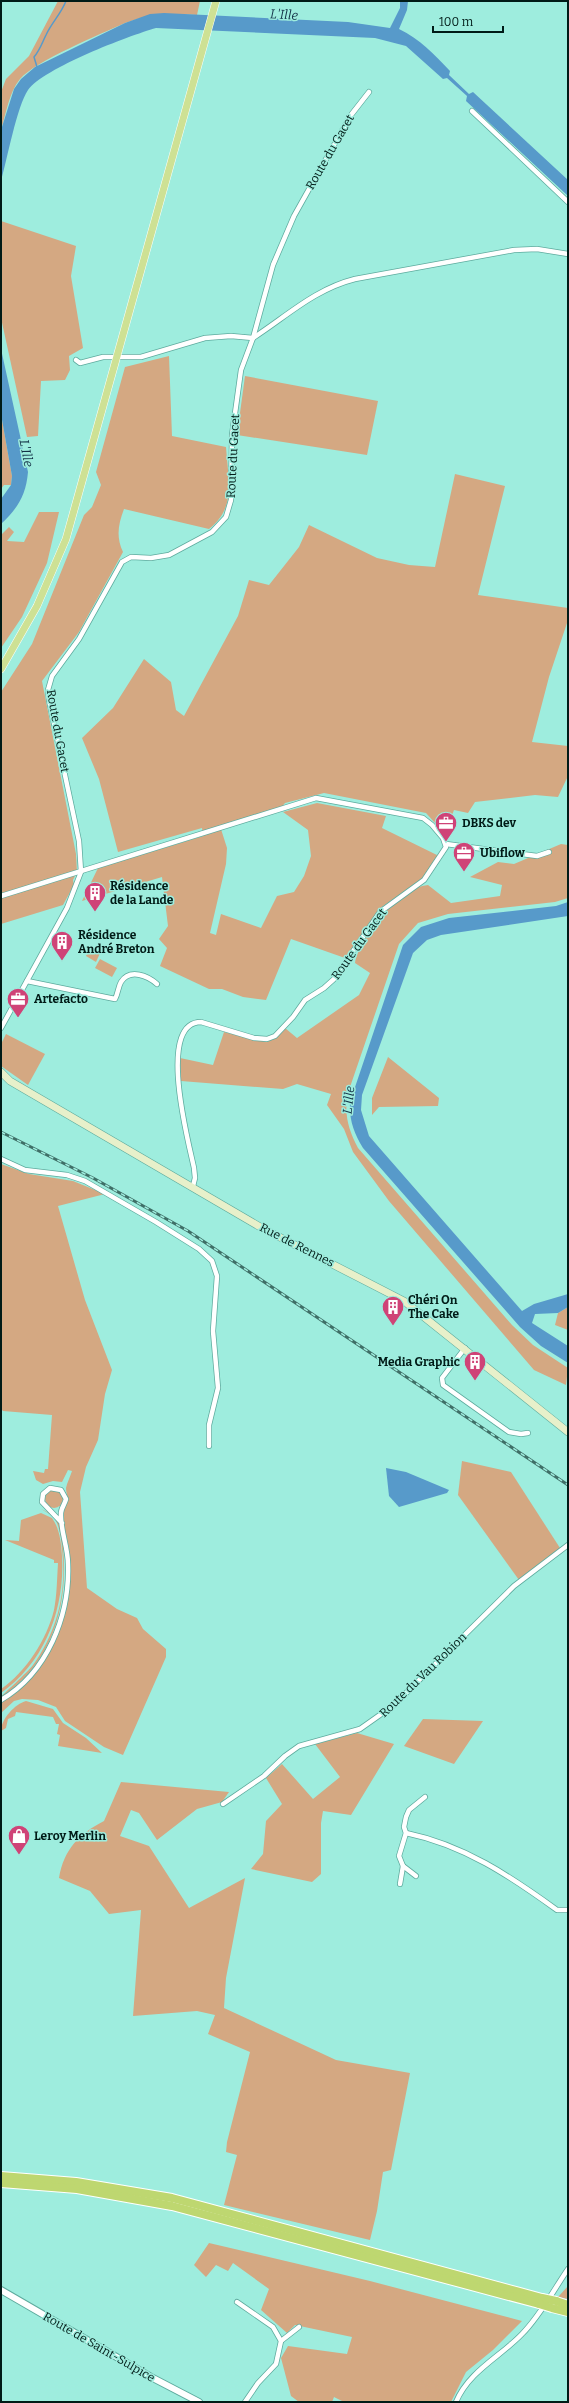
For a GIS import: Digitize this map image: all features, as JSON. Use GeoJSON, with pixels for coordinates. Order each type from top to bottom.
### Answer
{"type":"FeatureCollection","features":[{"type":"Feature","properties":{"kind":"highway"},"geometry":{"type":"LineString","coordinates":[[1,2176],[76,2182],[172,2198],[554,2305],[568,2312]]}},
{"type":"Feature","properties":{"kind":"highway"},"geometry":{"type":"LineString","coordinates":[[1,2183],[77,2189],[172,2206],[540,2301]]}},
{"type":"Feature","properties":{"kind":"highway"},"geometry":{"type":"LineString","coordinates":[[554,2305],[568,2305]]}},
{"type":"Feature","properties":{"kind":"main road"},"geometry":{"type":"LineString","coordinates":[[1,669],[37,606],[66,539],[216,2]]}},
{"type":"Feature","properties":{"kind":"main road","name":"Rue de Rennes"},"geometry":{"type":"LineString","coordinates":[[1,1072],[10,1081]]}},
{"type":"Feature","properties":{"kind":"main road","name":"Rue de Rennes"},"geometry":{"type":"LineString","coordinates":[[1,1077],[192,1186],[262,1228],[404,1301],[465,1348],[568,1432]]}},
{"type":"Feature","properties":{"kind":"street","name":"Route du Gacet"},"geometry":{"type":"LineString","coordinates":[[1,1028],[70,901],[81,872],[79,841],[49,700],[49,682],[79,639],[122,562],[131,557],[151,558],[169,555],[212,532],[226,517],[231,500],[232,435],[241,370],[253,338],[271,272],[294,216],[344,127],[369,92]]}},
{"type":"Feature","properties":{"kind":"street"},"geometry":{"type":"LineString","coordinates":[[472,111],[568,202]]}},
{"type":"Feature","properties":{"kind":"street"},"geometry":{"type":"LineString","coordinates":[[76,360],[80,364],[103,357],[141,356],[205,338],[231,336],[253,338],[316,294],[339,283],[514,250],[537,249],[568,254]]}},
{"type":"Feature","properties":{"kind":"street"},"geometry":{"type":"LineString","coordinates":[[1,896],[316,798],[423,818],[432,825],[446,844],[537,856],[549,852]]}},
{"type":"Feature","properties":{"kind":"street","name":"Route du Gacet"},"geometry":{"type":"LineString","coordinates":[[192,1186],[195,1178],[194,1168],[176,1068],[178,1049],[184,1034],[193,1024],[201,1022],[254,1038],[267,1039],[275,1036],[293,1017],[305,1000],[324,988],[334,979],[380,912],[424,880],[439,860],[446,844]]}},
{"type":"Feature","properties":{"kind":"street"},"geometry":{"type":"LineString","coordinates":[[27,981],[104,998],[115,999],[122,980],[129,976],[145,976],[157,984]]}},
{"type":"Feature","properties":{"kind":"street"},"geometry":{"type":"LineString","coordinates":[[1,1159],[25,1170],[67,1175],[85,1181],[204,1252],[212,1261],[217,1276],[213,1331],[218,1388],[209,1425],[209,1446]]}},
{"type":"Feature","properties":{"kind":"street"},"geometry":{"type":"LineString","coordinates":[[465,1348],[442,1378],[443,1385],[509,1432],[521,1434],[528,1433]]}},
{"type":"Feature","properties":{"kind":"street"},"geometry":{"type":"LineString","coordinates":[[1,1700],[17,1689],[34,1670],[50,1646],[61,1620],[66,1596],[68,1572],[67,1547],[62,1523],[65,1494],[59,1489],[50,1488],[43,1494],[42,1502],[46,1508],[52,1511],[62,1523]]}},
{"type":"Feature","properties":{"kind":"street"},"geometry":{"type":"LineString","coordinates":[[52,1511],[64,1507]]}},
{"type":"Feature","properties":{"kind":"street","name":"Route du Vau Robion"},"geometry":{"type":"LineString","coordinates":[[223,1804],[264,1776],[285,1756],[300,1746],[347,1734],[377,1719],[394,1705],[517,1583],[568,1545]]}},
{"type":"Feature","properties":{"kind":"street"},"geometry":{"type":"LineString","coordinates":[[416,1876],[403,1866],[398,1856],[406,1833],[404,1827],[409,1810],[425,1797]]}},
{"type":"Feature","properties":{"kind":"street"},"geometry":{"type":"LineString","coordinates":[[406,1833],[473,1857],[503,1872],[557,1910],[568,1910]]}},
{"type":"Feature","properties":{"kind":"street"},"geometry":{"type":"LineString","coordinates":[[400,1884],[403,1866]]}},
{"type":"Feature","properties":{"kind":"street"},"geometry":{"type":"LineString","coordinates":[[456,2402],[467,2383],[480,2369],[529,2326],[568,2269]]}},
{"type":"Feature","properties":{"kind":"street","name":"Route de Saint-Sulpice"},"geometry":{"type":"LineString","coordinates":[[1,2290],[151,2377],[199,2402]]}},
{"type":"Feature","properties":{"kind":"street"},"geometry":{"type":"LineString","coordinates":[[237,2302],[273,2327],[281,2341]]}},
{"type":"Feature","properties":{"kind":"street"},"geometry":{"type":"LineString","coordinates":[[245,2402],[258,2383],[276,2364],[281,2341],[299,2327]]}},
{"type":"Feature","properties":{"kind":"shaded area"},"geometry":{"type":"Polygon","coordinates":[[[58,1],[200,1],[197,15],[161,14],[144,17],[125,23],[39,64],[16,84],[10,97],[1,130],[1,92],[6,79],[29,56],[58,1]]]}},
{"type":"Feature","properties":{"kind":"shaded area"},"geometry":{"type":"Polygon","coordinates":[[[1,221],[76,246],[71,276],[83,348],[69,356],[70,370],[65,380],[41,381],[38,436],[27,437],[1,318],[1,221]]]}},
{"type":"Feature","properties":{"kind":"shaded area"},"geometry":{"type":"Polygon","coordinates":[[[169,356],[172,436],[226,447],[229,482],[227,502],[224,512],[218,521],[209,529],[124,509],[120,520],[119,531],[119,541],[123,552],[79,632],[42,681],[76,854],[77,872],[73,880],[74,885],[63,905],[1,924],[1,692],[32,644],[84,515],[92,507],[101,485],[96,472],[125,367],[169,356]]]}},
{"type":"Feature","properties":{"kind":"shaded area"},"geometry":{"type":"Polygon","coordinates":[[[245,376],[378,401],[367,455],[237,435],[245,376]]]}},
{"type":"Feature","properties":{"kind":"shaded area"},"geometry":{"type":"Polygon","coordinates":[[[1,414],[12,476],[11,485],[4,485],[1,489],[1,414]]]}},
{"type":"Feature","properties":{"kind":"shaded area"},"geometry":{"type":"Polygon","coordinates":[[[455,474],[505,486],[478,595],[568,608],[568,620],[549,677],[532,742],[568,746],[568,776],[558,797],[535,795],[475,802],[468,813],[454,810],[445,834],[426,813],[324,793],[285,803],[281,808],[220,826],[227,848],[226,864],[210,933],[216,935],[221,914],[261,928],[277,896],[294,892],[304,876],[311,856],[308,830],[283,812],[317,803],[386,816],[382,828],[439,856],[422,879],[379,909],[345,958],[291,939],[266,1000],[243,997],[222,989],[209,989],[160,966],[167,948],[159,939],[168,926],[162,877],[82,901],[98,868],[203,836],[202,828],[118,852],[99,779],[82,738],[113,708],[144,659],[171,682],[176,710],[184,716],[238,616],[249,580],[269,585],[299,547],[309,525],[377,558],[409,565],[435,567],[455,474]]]}},
{"type":"Feature","properties":{"kind":"shaded area"},"geometry":{"type":"Polygon","coordinates":[[[39,512],[59,512],[47,563],[22,617],[1,648],[1,535],[9,527],[14,532],[7,541],[24,542],[39,512]]]}},
{"type":"Feature","properties":{"kind":"shaded area"},"geometry":{"type":"Polygon","coordinates":[[[561,844],[568,845],[568,898],[555,902],[448,914],[418,923],[399,944],[349,1090],[346,1106],[349,1127],[358,1148],[512,1325],[533,1345],[568,1368],[566,1385],[534,1370],[389,1201],[353,1152],[344,1129],[327,1105],[331,1094],[297,1084],[283,1089],[181,1081],[180,1058],[213,1065],[224,1032],[267,1042],[275,1038],[285,1028],[297,1038],[359,995],[370,973],[355,963],[359,952],[365,939],[382,915],[405,895],[416,888],[428,885],[451,903],[500,896],[502,885],[470,877],[498,862],[514,864],[561,844]]]}},
{"type":"Feature","properties":{"kind":"shaded area"},"geometry":{"type":"Polygon","coordinates":[[[91,945],[101,951],[96,962],[86,956],[91,945]]]}},
{"type":"Feature","properties":{"kind":"shaded area"},"geometry":{"type":"Polygon","coordinates":[[[100,959],[117,968],[112,977],[95,968],[100,959]]]}},
{"type":"Feature","properties":{"kind":"shaded area"},"geometry":{"type":"Polygon","coordinates":[[[6,1034],[45,1054],[28,1085],[1,1066],[1,1044],[6,1034]]]}},
{"type":"Feature","properties":{"kind":"shaded area"},"geometry":{"type":"Polygon","coordinates":[[[388,1057],[439,1098],[438,1106],[379,1107],[372,1115],[372,1098],[388,1057]]]}},
{"type":"Feature","properties":{"kind":"shaded area"},"geometry":{"type":"Polygon","coordinates":[[[1,1164],[29,1174],[73,1181],[105,1194],[58,1206],[85,1300],[112,1370],[105,1394],[98,1440],[86,1467],[80,1492],[87,1588],[117,1609],[137,1618],[143,1629],[166,1649],[166,1657],[123,1755],[104,1747],[65,1721],[56,1707],[38,1700],[22,1699],[14,1701],[1,1713],[1,1703],[18,1690],[33,1674],[45,1657],[55,1639],[63,1619],[68,1599],[70,1556],[63,1512],[68,1501],[66,1488],[72,1471],[68,1470],[62,1482],[53,1481],[43,1484],[36,1480],[33,1471],[44,1473],[45,1469],[48,1469],[52,1415],[3,1411],[1,1409],[1,1164]]]}},
{"type":"Feature","properties":{"kind":"shaded area"},"geometry":{"type":"Polygon","coordinates":[[[568,1307],[568,1330],[555,1325],[558,1313],[568,1307]]]}},
{"type":"Feature","properties":{"kind":"shaded area"},"geometry":{"type":"Polygon","coordinates":[[[462,1461],[511,1472],[560,1548],[519,1580],[458,1495],[462,1461]]]}},
{"type":"Feature","properties":{"kind":"shaded area"},"geometry":{"type":"Polygon","coordinates":[[[54,1490],[60,1493],[63,1499],[60,1505],[54,1508],[48,1505],[45,1499],[48,1493],[54,1490]]]}},
{"type":"Feature","properties":{"kind":"shaded area"},"geometry":{"type":"Polygon","coordinates":[[[41,1513],[52,1518],[60,1536],[62,1576],[56,1614],[49,1633],[30,1666],[1,1693],[1,1689],[19,1674],[34,1654],[51,1621],[54,1610],[58,1563],[54,1563],[54,1560],[5,1540],[19,1541],[21,1520],[41,1513]]]}},
{"type":"Feature","properties":{"kind":"shaded area"},"geometry":{"type":"Polygon","coordinates":[[[53,1516],[60,1526],[64,1574],[62,1598],[57,1621],[48,1643],[36,1664],[21,1682],[1,1697],[26,1673],[42,1652],[49,1638],[59,1610],[62,1595],[63,1565],[59,1528],[53,1516]]]}},
{"type":"Feature","properties":{"kind":"shaded area"},"geometry":{"type":"Polygon","coordinates":[[[26,1701],[53,1709],[63,1723],[86,1738],[102,1753],[58,1746],[60,1735],[57,1734],[59,1724],[56,1724],[53,1717],[16,1712],[15,1716],[8,1719],[6,1728],[1,1731],[3,1722],[9,1713],[17,1705],[26,1701]]]}},
{"type":"Feature","properties":{"kind":"shaded area"},"geometry":{"type":"Polygon","coordinates":[[[423,1719],[483,1721],[454,1764],[404,1746],[423,1719]]]}},
{"type":"Feature","properties":{"kind":"shaded area"},"geometry":{"type":"Polygon","coordinates":[[[357,1733],[394,1744],[351,1815],[323,1811],[321,1823],[321,1874],[312,1882],[251,1869],[263,1854],[266,1821],[282,1804],[266,1778],[282,1764],[313,1799],[340,1777],[315,1744],[357,1733]]]}},
{"type":"Feature","properties":{"kind":"shaded area"},"geometry":{"type":"Polygon","coordinates":[[[121,1782],[229,1792],[222,1802],[197,1809],[157,1840],[139,1813],[131,1810],[120,1836],[149,1846],[189,1908],[245,1878],[226,1978],[224,2008],[336,2060],[410,2073],[391,2170],[383,2172],[377,2211],[370,2240],[224,2205],[237,2155],[226,2152],[227,2142],[250,2052],[208,2034],[215,2015],[197,2011],[133,2016],[141,1910],[109,1914],[90,1891],[59,1878],[61,1868],[74,1844],[87,1831],[104,1821],[121,1782]]]}},
{"type":"Feature","properties":{"kind":"shaded area"},"geometry":{"type":"Polygon","coordinates":[[[209,2243],[370,2281],[522,2321],[493,2350],[466,2372],[451,2402],[344,2402],[334,2397],[332,2402],[299,2402],[291,2396],[281,2358],[288,2346],[347,2354],[352,2337],[295,2325],[287,2333],[261,2310],[269,2289],[233,2263],[228,2271],[216,2265],[206,2277],[194,2265],[209,2243]]]}},
{"type":"Feature","properties":{"kind":"shaded area"},"geometry":{"type":"Polygon","coordinates":[[[568,2286],[568,2299],[558,2297],[568,2286]]]}},
{"type":"Feature","properties":{"kind":"water"},"geometry":{"type":"Polygon","coordinates":[[[400,1],[408,1],[407,10],[399,29],[414,37],[426,47],[450,71],[449,75],[469,94],[473,92],[568,180],[568,196],[466,101],[467,96],[447,78],[443,79],[406,46],[375,38],[156,28],[107,45],[68,63],[37,81],[28,90],[20,108],[1,181],[1,130],[14,89],[21,79],[35,67],[125,23],[150,14],[164,13],[348,22],[390,28],[400,8],[400,1]]]}},
{"type":"Feature","properties":{"kind":"water"},"geometry":{"type":"Polygon","coordinates":[[[1,349],[28,472],[25,488],[20,501],[1,524],[1,499],[11,485],[12,476],[1,414],[1,349]]]}},
{"type":"Feature","properties":{"kind":"water"},"geometry":{"type":"Polygon","coordinates":[[[568,902],[568,916],[441,935],[427,940],[413,953],[362,1095],[361,1110],[369,1136],[522,1311],[534,1304],[568,1294],[568,1307],[558,1313],[535,1314],[532,1323],[568,1346],[568,1363],[541,1346],[520,1327],[363,1148],[353,1126],[350,1115],[350,1102],[403,945],[421,927],[449,918],[556,906],[568,902]]]}},
{"type":"Feature","properties":{"kind":"water"},"geometry":{"type":"Polygon","coordinates":[[[386,1468],[406,1472],[449,1490],[447,1493],[399,1507],[389,1496],[386,1468]]]}},
{"type":"Feature","properties":{"kind":"waterway"},"geometry":{"type":"LineString","coordinates":[[37,67],[34,57],[48,30],[62,10],[66,1]]}},
{"type":"Feature","properties":{"kind":"railway"},"geometry":{"type":"LineString","coordinates":[[1,1132],[93,1178],[188,1231],[568,1485]]}},
{"type":"Feature","properties":{"kind":"place","name":"DBKS dev"},"geometry":{"type":"Point","coordinates":[446,842]}},
{"type":"Feature","properties":{"kind":"place","name":"Ubiflow"},"geometry":{"type":"Point","coordinates":[464,872]}},
{"type":"Feature","properties":{"kind":"place","name":"Résidence de la Lande"},"geometry":{"type":"Point","coordinates":[95,912]}},
{"type":"Feature","properties":{"kind":"place","name":"Résidence André Breton"},"geometry":{"type":"Point","coordinates":[62,962]}},
{"type":"Feature","properties":{"kind":"place","name":"Artefacto"},"geometry":{"type":"Point","coordinates":[18,1018]}},
{"type":"Feature","properties":{"kind":"place","name":"Chéri On The Cake"},"geometry":{"type":"Point","coordinates":[393,1326]}},
{"type":"Feature","properties":{"kind":"place","name":"Media Graphic"},"geometry":{"type":"Point","coordinates":[475,1382]}},
{"type":"Feature","properties":{"kind":"place","name":"Leroy Merlin"},"geometry":{"type":"Point","coordinates":[19,1856]}},
{"type":"Feature","properties":{"kind":"water label","name":"L'Ille"},"geometry":{"type":"Point","coordinates":[284,14]}},
{"type":"Feature","properties":{"kind":"water label","name":"L'Ille"},"geometry":{"type":"Point","coordinates":[27,453]}},
{"type":"Feature","properties":{"kind":"water label","name":"L'Ille"},"geometry":{"type":"Point","coordinates":[348,1100]}}]}
